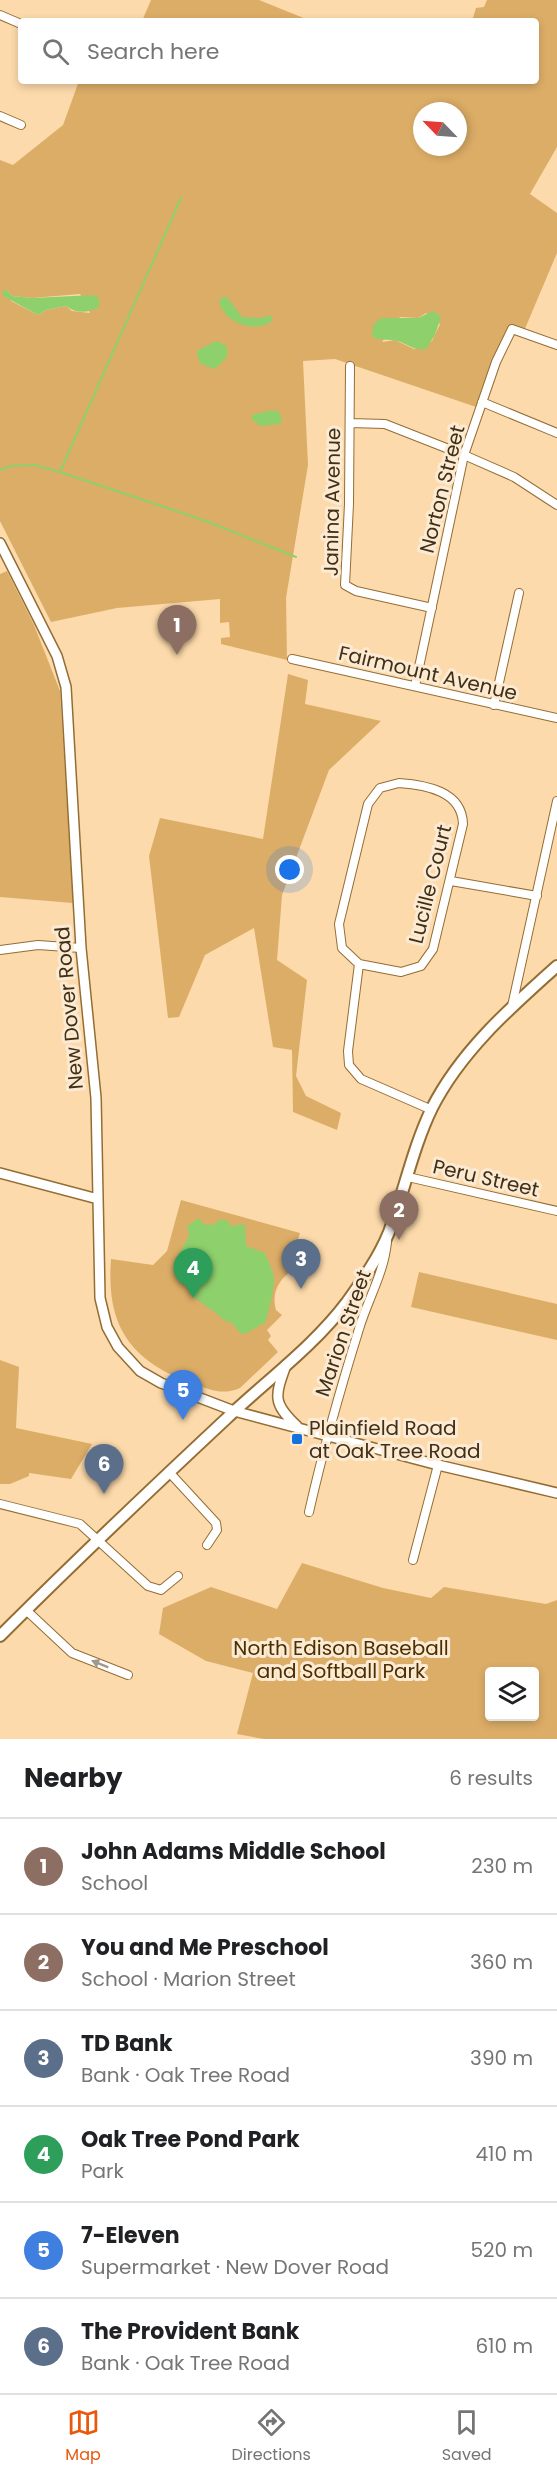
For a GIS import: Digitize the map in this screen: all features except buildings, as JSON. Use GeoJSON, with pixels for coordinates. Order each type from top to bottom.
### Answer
{"type":"FeatureCollection","features":[{"type":"Feature","properties":{"kind":"main road"},"geometry":{"type":"LineString","coordinates":[[0,1636],[345,1304],[366,1275],[388,1234],[432,1110],[459,1064],[512,1006],[557,966]]}},
{"type":"Feature","properties":{"kind":"street"},"geometry":{"type":"LineString","coordinates":[[0,15],[18,23]]}},
{"type":"Feature","properties":{"kind":"street"},"geometry":{"type":"LineString","coordinates":[[0,116],[21,125]]}},
{"type":"Feature","properties":{"kind":"street","name":"Norton Street"},"geometry":{"type":"LineString","coordinates":[[415,687],[464,455],[508,334],[516,329],[557,345]]}},
{"type":"Feature","properties":{"kind":"street","name":"Janina Avenue"},"geometry":{"type":"LineString","coordinates":[[350,366],[345,585],[351,589],[432,608]]}},
{"type":"Feature","properties":{"kind":"street"},"geometry":{"type":"LineString","coordinates":[[482,402],[557,433]]}},
{"type":"Feature","properties":{"kind":"street"},"geometry":{"type":"LineString","coordinates":[[350,423],[385,424],[464,455],[514,477],[557,505]]}},
{"type":"Feature","properties":{"kind":"street","name":"New Dover Road"},"geometry":{"type":"LineString","coordinates":[[0,543],[57,656],[66,687],[81,948],[96,1098],[100,1298],[107,1327],[118,1347],[135,1366],[154,1380],[234,1411],[438,1465],[557,1493]]}},
{"type":"Feature","properties":{"kind":"street"},"geometry":{"type":"LineString","coordinates":[[494,705],[519,593]]}},
{"type":"Feature","properties":{"kind":"street","name":"Fairmount Avenue"},"geometry":{"type":"LineString","coordinates":[[292,659],[557,718]]}},
{"type":"Feature","properties":{"kind":"street","name":"Lucille Court"},"geometry":{"type":"LineString","coordinates":[[402,783],[443,792],[454,800],[461,811],[463,824],[433,949],[421,966],[401,972],[359,964],[342,948],[339,924],[368,804],[380,788],[402,783]]}},
{"type":"Feature","properties":{"kind":"street"},"geometry":{"type":"LineString","coordinates":[[512,1006],[557,801]]}},
{"type":"Feature","properties":{"kind":"street"},"geometry":{"type":"LineString","coordinates":[[451,881],[537,896]]}},
{"type":"Feature","properties":{"kind":"street"},"geometry":{"type":"LineString","coordinates":[[0,950],[38,945],[81,948]]}},
{"type":"Feature","properties":{"kind":"street"},"geometry":{"type":"LineString","coordinates":[[359,964],[348,1051],[349,1065],[361,1079],[432,1110]]}},
{"type":"Feature","properties":{"kind":"street"},"geometry":{"type":"LineString","coordinates":[[0,1173],[98,1199]]}},
{"type":"Feature","properties":{"kind":"street","name":"Peru Street"},"geometry":{"type":"LineString","coordinates":[[408,1178],[557,1211]]}},
{"type":"Feature","properties":{"kind":"street","name":"Marion Street"},"geometry":{"type":"LineString","coordinates":[[309,1512],[327,1435],[363,1317],[385,1262],[388,1234]]}},
{"type":"Feature","properties":{"kind":"street"},"geometry":{"type":"LineString","coordinates":[[286,1363],[277,1396],[279,1407],[299,1428]]}},
{"type":"Feature","properties":{"kind":"street"},"geometry":{"type":"LineString","coordinates":[[412,1560],[438,1465]]}},
{"type":"Feature","properties":{"kind":"street"},"geometry":{"type":"LineString","coordinates":[[169,1472],[216,1523],[217,1530],[207,1545]]}},
{"type":"Feature","properties":{"kind":"street"},"geometry":{"type":"LineString","coordinates":[[0,1504],[80,1524],[148,1586],[161,1590],[178,1576]]}},
{"type":"Feature","properties":{"kind":"street"},"geometry":{"type":"LineString","coordinates":[[26,1610],[72,1653],[128,1675]]}},
{"type":"Feature","properties":{"kind":"green space"},"geometry":{"type":"Polygon","coordinates":[[[151,0],[259,0],[304,18],[143,18],[151,0]]]}},
{"type":"Feature","properties":{"kind":"green space"},"geometry":{"type":"Polygon","coordinates":[[[487,0],[557,0],[557,147],[530,194],[557,213],[557,253],[524,331],[513,327],[482,409],[335,359],[303,361],[308,465],[286,598],[287,660],[221,644],[221,638],[230,637],[229,622],[220,623],[220,599],[117,608],[51,622],[0,521],[0,160],[13,165],[63,125],[78,84],[539,84],[539,18],[473,18],[476,8],[484,7],[487,0]],[[6,289],[11,301],[38,315],[46,310],[66,306],[72,311],[90,313],[80,294],[32,298],[12,296],[6,289]],[[426,313],[418,318],[400,317],[382,342],[395,340],[414,349],[432,341],[440,324],[426,313]]]}},
{"type":"Feature","properties":{"kind":"green space"},"geometry":{"type":"Polygon","coordinates":[[[7,571],[34,625],[60,691],[73,903],[0,897],[0,574],[7,571]]]}},
{"type":"Feature","properties":{"kind":"green space"},"geometry":{"type":"Polygon","coordinates":[[[288,674],[308,680],[305,704],[381,721],[329,770],[282,895],[277,960],[307,980],[296,1076],[306,1096],[341,1113],[337,1130],[293,1112],[292,1050],[273,1047],[254,928],[205,955],[179,1017],[168,1018],[149,856],[160,818],[263,839],[288,674]]]}},
{"type":"Feature","properties":{"kind":"green space"},"geometry":{"type":"Polygon","coordinates":[[[181,1200],[300,1233],[291,1264],[294,1269],[280,1282],[276,1292],[276,1310],[282,1315],[267,1330],[271,1336],[268,1340],[278,1352],[240,1388],[215,1391],[170,1374],[137,1351],[126,1337],[118,1321],[110,1282],[111,1259],[153,1265],[167,1251],[181,1200]]]}},
{"type":"Feature","properties":{"kind":"green space"},"geometry":{"type":"Polygon","coordinates":[[[419,1272],[557,1304],[557,1340],[411,1307],[419,1272]]]}},
{"type":"Feature","properties":{"kind":"green space"},"geometry":{"type":"Polygon","coordinates":[[[0,1360],[19,1367],[16,1428],[92,1444],[71,1479],[29,1473],[29,1476],[10,1484],[0,1484],[0,1360]]]}},
{"type":"Feature","properties":{"kind":"green space","name":"North Edison Baseball and Softball Park"},"geometry":{"type":"Polygon","coordinates":[[[302,1563],[383,1588],[431,1598],[444,1587],[546,1604],[557,1600],[557,1739],[264,1739],[237,1734],[253,1673],[206,1661],[159,1634],[163,1608],[211,1587],[277,1609],[302,1563]]]}},
{"type":"Feature","properties":{"kind":"shaded area"},"geometry":{"type":"Polygon","coordinates":[[[6,289],[12,296],[32,298],[94,295],[99,298],[99,307],[82,312],[66,306],[46,310],[38,315],[5,297],[2,293],[6,289]]]}},
{"type":"Feature","properties":{"kind":"shaded area"},"geometry":{"type":"Polygon","coordinates":[[[227,297],[242,317],[262,318],[270,315],[273,320],[258,326],[234,321],[222,309],[219,301],[227,297]]]}},
{"type":"Feature","properties":{"kind":"shaded area"},"geometry":{"type":"Polygon","coordinates":[[[433,311],[441,317],[435,335],[426,349],[372,337],[373,325],[381,318],[418,318],[433,311]]]}},
{"type":"Feature","properties":{"kind":"shaded area"},"geometry":{"type":"Polygon","coordinates":[[[217,341],[227,346],[227,357],[215,369],[201,364],[197,356],[198,350],[217,341]]]}},
{"type":"Feature","properties":{"kind":"shaded area"},"geometry":{"type":"Polygon","coordinates":[[[274,410],[280,413],[282,421],[279,424],[261,426],[251,419],[254,414],[274,410]]]}},
{"type":"Feature","properties":{"kind":"shaded area"},"geometry":{"type":"Polygon","coordinates":[[[199,1218],[203,1224],[214,1225],[220,1219],[228,1221],[230,1226],[245,1224],[246,1246],[265,1253],[274,1277],[274,1285],[265,1323],[241,1334],[231,1322],[225,1321],[200,1302],[189,1290],[186,1272],[189,1258],[179,1254],[189,1236],[187,1226],[199,1218]]]}},
{"type":"Feature","properties":{"kind":"waterway"},"geometry":{"type":"LineString","coordinates":[[60,472],[181,198]]}},
{"type":"Feature","properties":{"kind":"waterway"},"geometry":{"type":"LineString","coordinates":[[0,470],[11,466],[35,465],[60,472],[206,521],[296,557]]}},
{"type":"Feature","properties":{"kind":"place","name":"John Adams Middle School"},"geometry":{"type":"Point","coordinates":[177,655]}},
{"type":"Feature","properties":{"kind":"place","name":"You and Me Preschool"},"geometry":{"type":"Point","coordinates":[399,1240]}},
{"type":"Feature","properties":{"kind":"place","name":"TD Bank"},"geometry":{"type":"Point","coordinates":[301,1289]}},
{"type":"Feature","properties":{"kind":"place","name":"Oak Tree Pond Park"},"geometry":{"type":"Point","coordinates":[193,1298]}},
{"type":"Feature","properties":{"kind":"place","name":"7-Eleven"},"geometry":{"type":"Point","coordinates":[183,1420]}},
{"type":"Feature","properties":{"kind":"place","name":"Plainfield Road at Oak Tree Road"},"geometry":{"type":"Point","coordinates":[297,1439]}},
{"type":"Feature","properties":{"kind":"place","name":"The Provident Bank"},"geometry":{"type":"Point","coordinates":[104,1494]}}]}
